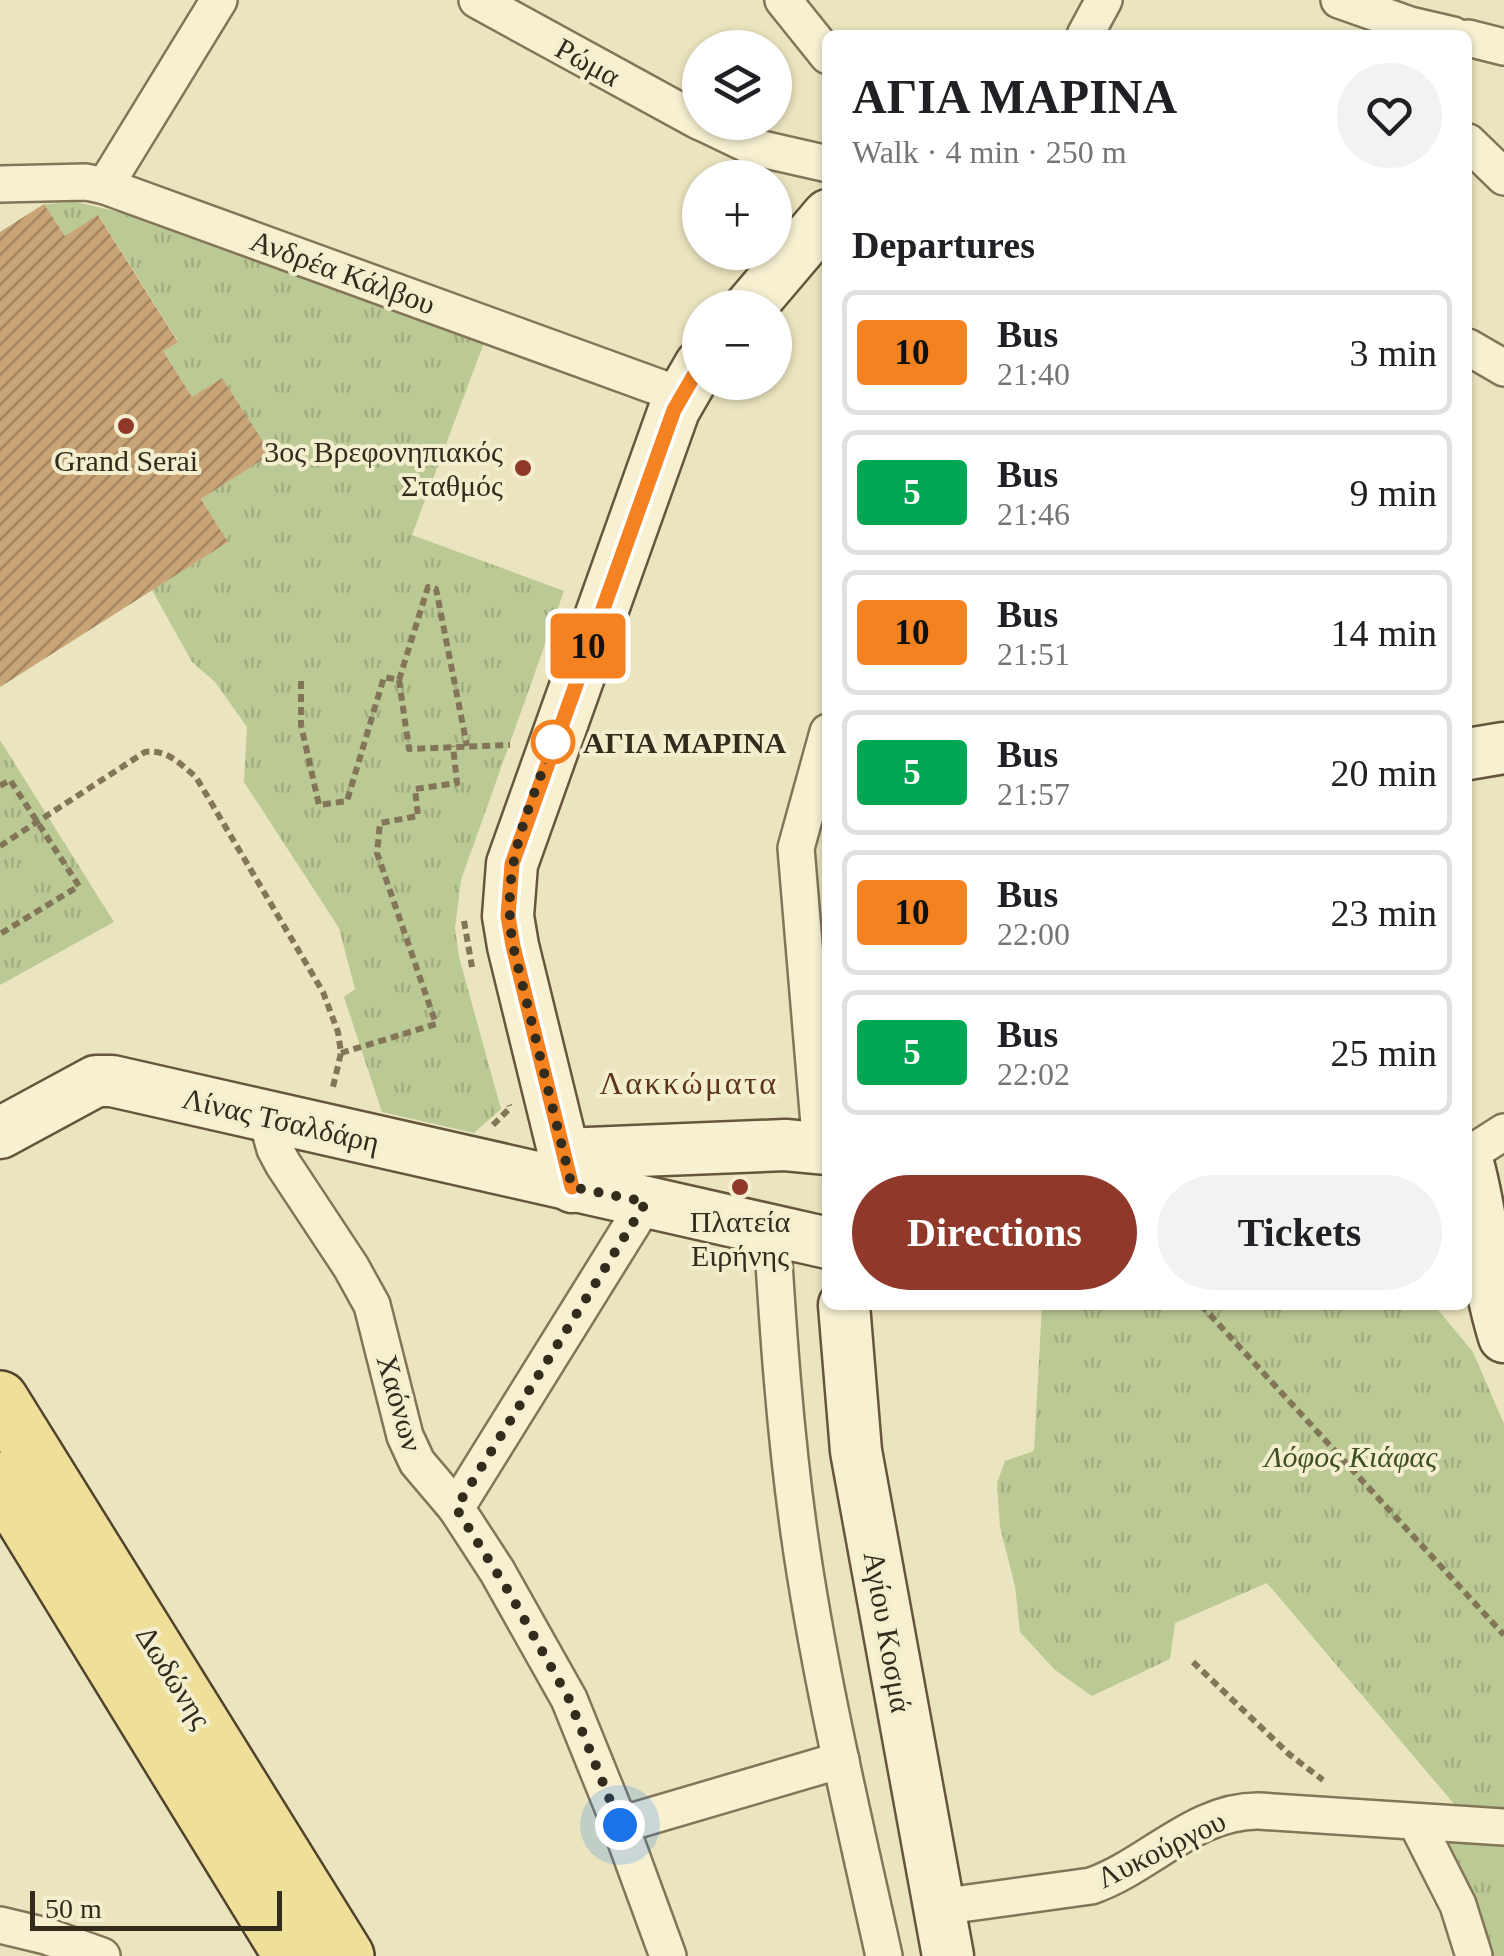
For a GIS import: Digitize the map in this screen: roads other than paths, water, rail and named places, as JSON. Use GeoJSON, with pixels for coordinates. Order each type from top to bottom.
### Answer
{"type":"FeatureCollection","features":[{"type":"Feature","properties":{"kind":"main road","name":"Δωδώνης"},"geometry":{"type":"LineString","coordinates":[[0,1398],[346,1956]]}},
{"type":"Feature","properties":{"kind":"main road","name":"Δωδώνης"},"geometry":{"type":"LineString","coordinates":[[0,1480],[292,1956]]}},
{"type":"Feature","properties":{"kind":"street"},"geometry":{"type":"LineString","coordinates":[[105,186],[219,0]]}},
{"type":"Feature","properties":{"kind":"street","name":"Ρώμα"},"geometry":{"type":"LineString","coordinates":[[477,0],[682,112]]}},
{"type":"Feature","properties":{"kind":"street"},"geometry":{"type":"LineString","coordinates":[[783,0],[822,49]]}},
{"type":"Feature","properties":{"kind":"street"},"geometry":{"type":"LineString","coordinates":[[1089,30],[1104,0]]}},
{"type":"Feature","properties":{"kind":"street"},"geometry":{"type":"LineString","coordinates":[[1340,0],[1359,30]]}},
{"type":"Feature","properties":{"kind":"street"},"geometry":{"type":"LineString","coordinates":[[1340,0],[1432,30]]}},
{"type":"Feature","properties":{"kind":"street"},"geometry":{"type":"LineString","coordinates":[[1472,39],[1504,47]]}},
{"type":"Feature","properties":{"kind":"street","name":"Ρώμα"},"geometry":{"type":"LineString","coordinates":[[738,140],[822,163]]}},
{"type":"Feature","properties":{"kind":"street","name":"Ανδρέα Κάλβου"},"geometry":{"type":"LineString","coordinates":[[0,184],[86,182],[105,186],[682,377]]}},
{"type":"Feature","properties":{"kind":"street"},"geometry":{"type":"LineString","coordinates":[[764,290],[822,222]]}},
{"type":"Feature","properties":{"kind":"street"},"geometry":{"type":"LineString","coordinates":[[1472,349],[1504,368]]}},
{"type":"Feature","properties":{"kind":"street"},"geometry":{"type":"LineString","coordinates":[[568,1171],[513,946],[508,916],[512,864],[683,400]]}},
{"type":"Feature","properties":{"kind":"street"},"geometry":{"type":"LineString","coordinates":[[1472,753],[1504,748]]}},
{"type":"Feature","properties":{"kind":"street"},"geometry":{"type":"LineString","coordinates":[[822,754],[796,848],[822,1128]]}},
{"type":"Feature","properties":{"kind":"street","name":"Λίνας Τσαλδάρη"},"geometry":{"type":"LineString","coordinates":[[0,1133],[103,1080],[266,1117],[568,1171]]}},
{"type":"Feature","properties":{"kind":"street","name":"Χαόνων"},"geometry":{"type":"LineString","coordinates":[[266,1117],[275,1149],[372,1305],[406,1436],[417,1462],[456,1508],[513,1598],[569,1699],[668,1956]]}},
{"type":"Feature","properties":{"kind":"street"},"geometry":{"type":"LineString","coordinates":[[1472,1152],[1504,1132]]}},
{"type":"Feature","properties":{"kind":"street"},"geometry":{"type":"LineString","coordinates":[[568,1171],[785,1145],[822,1149]]}},
{"type":"Feature","properties":{"kind":"street"},"geometry":{"type":"LineString","coordinates":[[568,1171],[646,1202],[822,1242]]}},
{"type":"Feature","properties":{"kind":"street"},"geometry":{"type":"LineString","coordinates":[[1472,1178],[1490,1318]]}},
{"type":"Feature","properties":{"kind":"street"},"geometry":{"type":"LineString","coordinates":[[456,1508],[646,1202]]}},
{"type":"Feature","properties":{"kind":"street"},"geometry":{"type":"LineString","coordinates":[[772,1230],[783,1397],[800,1536],[841,1760],[884,1956]]}},
{"type":"Feature","properties":{"kind":"street","name":"Αγίου Κοσμά"},"geometry":{"type":"LineString","coordinates":[[844,1310],[856,1450],[948,1956]]}},
{"type":"Feature","properties":{"kind":"street"},"geometry":{"type":"LineString","coordinates":[[620,1825],[841,1760]]}},
{"type":"Feature","properties":{"kind":"street","name":"Λυκούργου"},"geometry":{"type":"LineString","coordinates":[[939,1906],[1091,1886],[1114,1878],[1188,1833],[1232,1812],[1504,1828]]}},
{"type":"Feature","properties":{"kind":"street"},"geometry":{"type":"LineString","coordinates":[[1416,1822],[1458,1905],[1474,1956]]}},
{"type":"Feature","properties":{"kind":"street"},"geometry":{"type":"LineString","coordinates":[[0,1925],[102,1956]]}},
{"type":"Feature","properties":{"kind":"place","name":"Grand Serai"},"geometry":{"type":"Point","coordinates":[126,426]}},
{"type":"Feature","properties":{"kind":"place","name":"3ος Βρεφονηπιακός Σταθμός"},"geometry":{"type":"Point","coordinates":[523,468]}},
{"type":"Feature","properties":{"kind":"place","name":"ΑΓΙΑ ΜΑΡΙΝΑ"},"geometry":{"type":"Point","coordinates":[553,742]}},
{"type":"Feature","properties":{"kind":"place","name":"Πλατεία Ειρήνης"},"geometry":{"type":"Point","coordinates":[740,1187]}},
{"type":"Feature","properties":{"kind":"district","name":"Λακκώματα"},"geometry":{"type":"Point","coordinates":[689,1083]}},
{"type":"Feature","properties":{"kind":"park label","name":"Λόφος Κιάφας"},"geometry":{"type":"Point","coordinates":[1351,1456]}}]}
